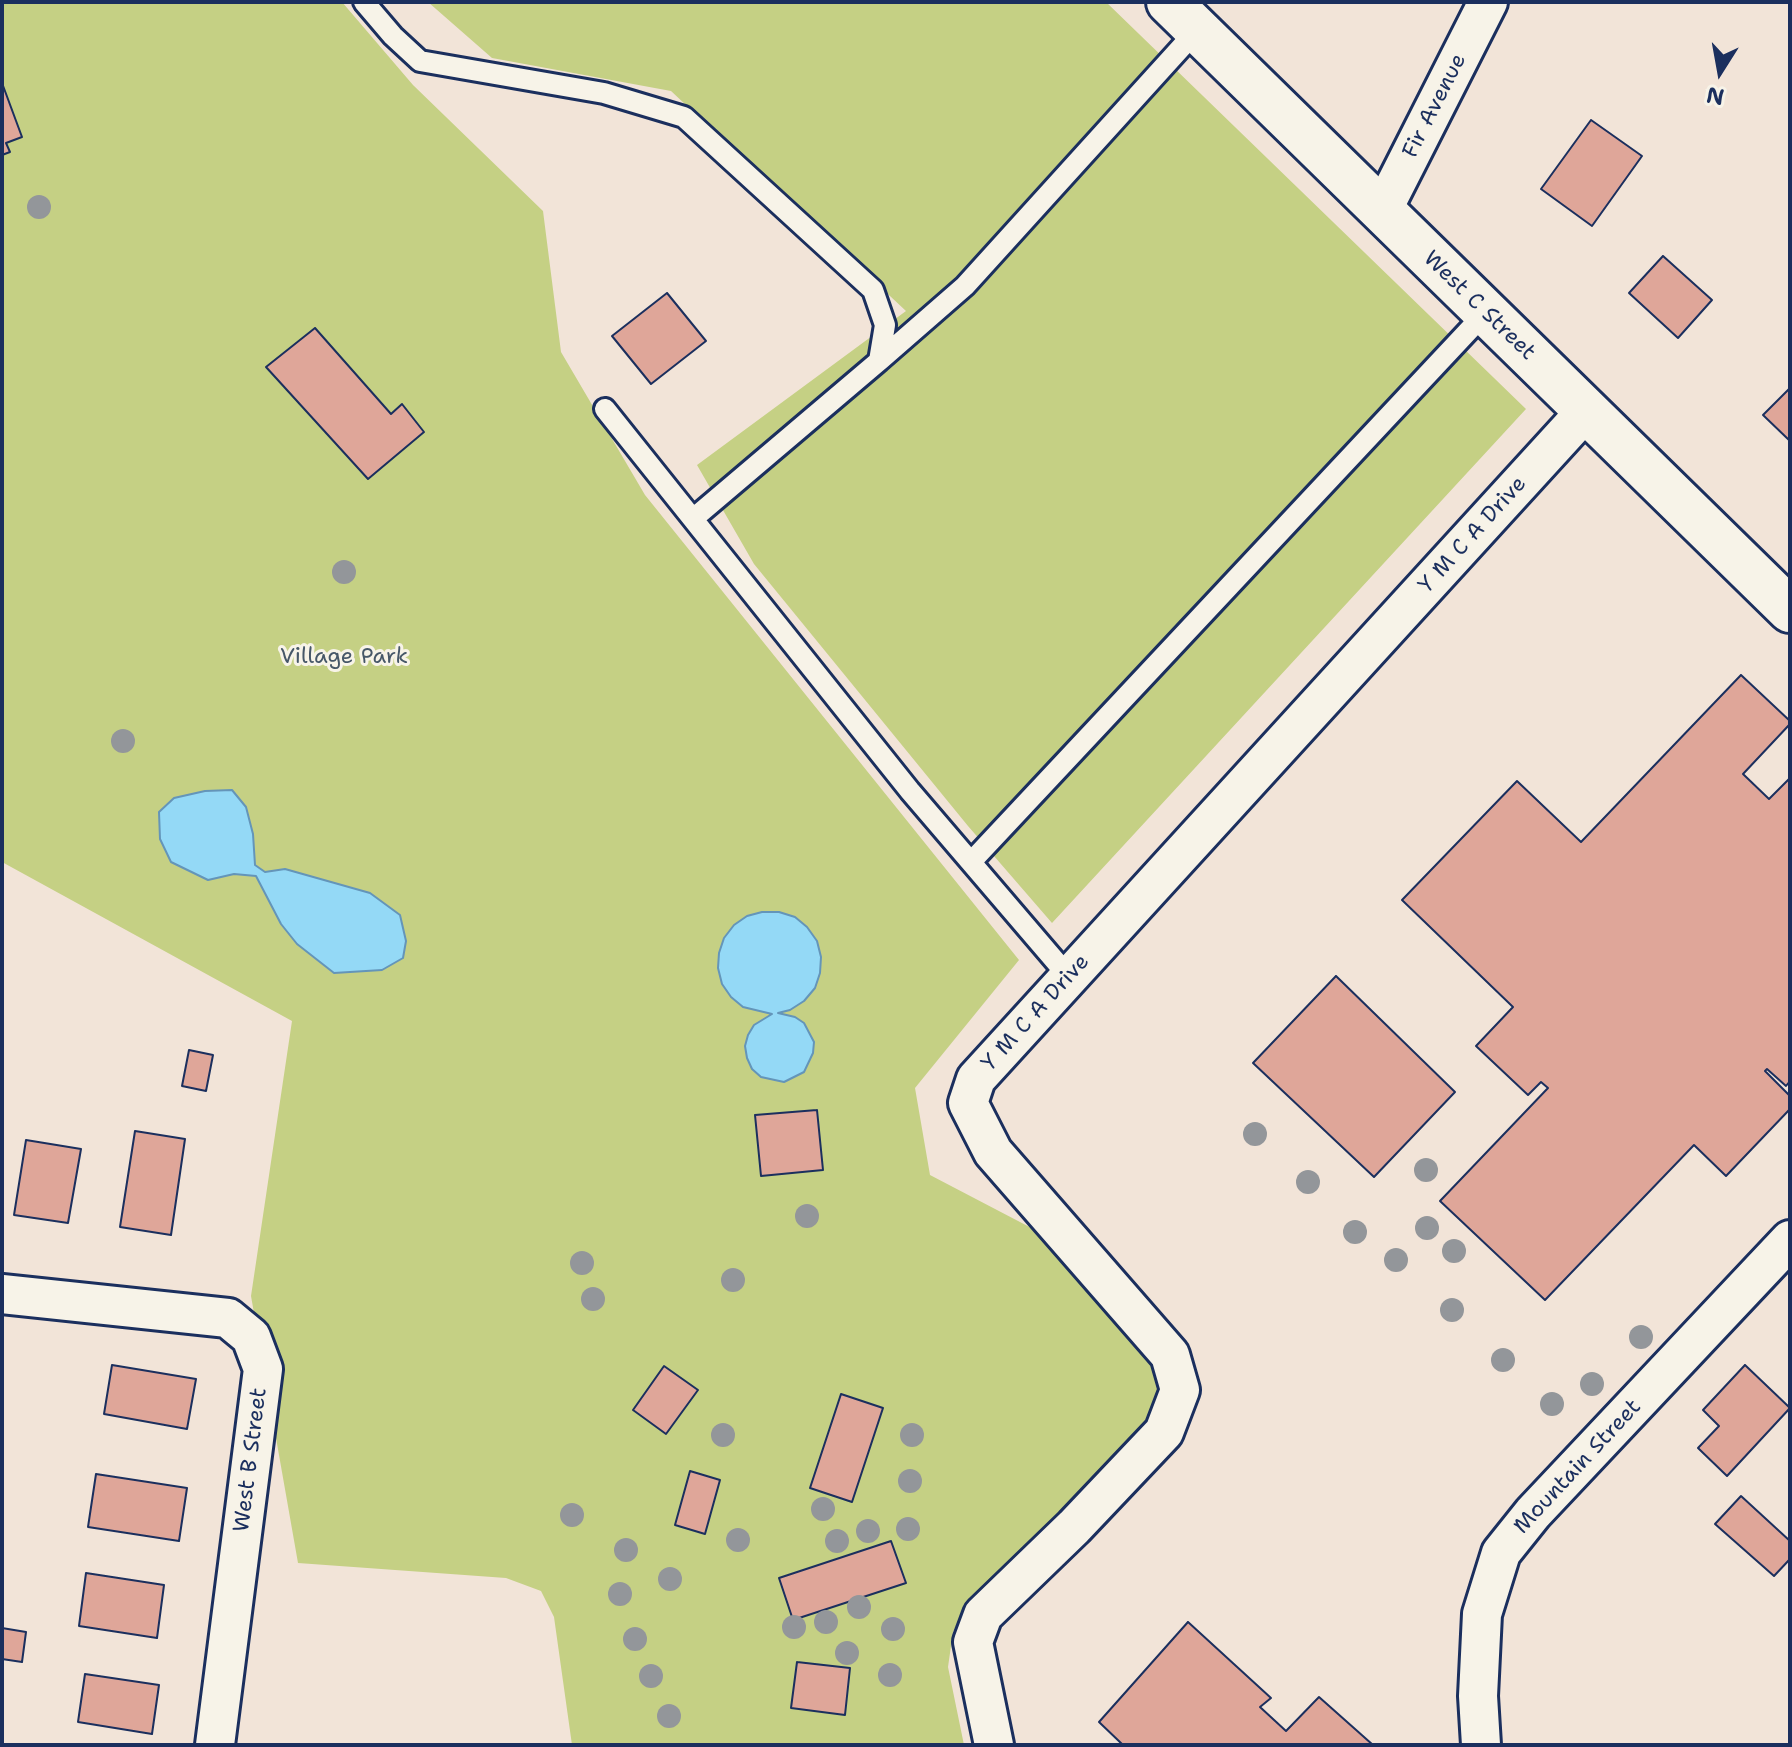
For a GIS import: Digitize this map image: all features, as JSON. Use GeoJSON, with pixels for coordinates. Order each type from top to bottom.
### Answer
{"type":"FeatureCollection","features":[{"type":"Feature","properties":{"kind":"main road","name":"West C Street"},"geometry":{"type":"LineString","coordinates":[[1183,16],[1790,610]]}},
{"type":"Feature","properties":{"kind":"street","name":"Fir Avenue"},"geometry":{"type":"LineString","coordinates":[[1382,211],[1488,2]]}},
{"type":"Feature","properties":{"kind":"street","name":"Y M C A Drive"},"geometry":{"type":"LineString","coordinates":[[994,1745],[973,1642],[983,1615],[1074,1527],[1164,1432],[1180,1390],[1170,1355],[993,1152],[968,1103],[976,1079],[1586,411]]}},
{"type":"Feature","properties":{"kind":"street","name":"Mountain Street"},"geometry":{"type":"LineString","coordinates":[[1481,1745],[1478,1696],[1482,1614],[1501,1553],[1533,1513],[1784,1261]]}},
{"type":"Feature","properties":{"kind":"street","name":"West B Street"},"geometry":{"type":"LineString","coordinates":[[2,1294],[228,1318],[251,1337],[263,1369],[215,1745]]}},
{"type":"Feature","properties":{"kind":"lane"},"geometry":{"type":"LineString","coordinates":[[364,2],[420,61],[604,93],[684,117],[873,290],[885,325],[879,361]]}},
{"type":"Feature","properties":{"kind":"lane"},"geometry":{"type":"LineString","coordinates":[[694,518],[965,286],[1183,16]]}},
{"type":"Feature","properties":{"kind":"lane"},"geometry":{"type":"LineString","coordinates":[[971,862],[1486,312]]}},
{"type":"Feature","properties":{"kind":"lane"},"geometry":{"type":"LineString","coordinates":[[605,409],[910,791],[1069,977]]}},
{"type":"Feature","properties":{"kind":"green space","name":"Village Park"},"geometry":{"type":"Polygon","coordinates":[[[2,2],[342,2],[413,85],[543,211],[561,352],[645,495],[1019,960],[915,1088],[930,1175],[1041,1233],[1153,1363],[1159,1398],[1126,1452],[964,1610],[953,1632],[948,1667],[964,1745],[572,1745],[554,1617],[541,1591],[506,1578],[298,1563],[251,1296],[292,1021],[2,862],[2,2]]]}},
{"type":"Feature","properties":{"kind":"green space"},"geometry":{"type":"Polygon","coordinates":[[[428,2],[1106,2],[1526,409],[1052,923],[968,826],[754,564],[697,465],[906,311],[671,91],[492,58],[428,2]]]}},
{"type":"Feature","properties":{"kind":"water"},"geometry":{"type":"Polygon","coordinates":[[[232,790],[246,807],[253,834],[255,865],[265,872],[285,869],[370,893],[400,915],[406,941],[403,958],[382,970],[334,973],[297,944],[281,924],[256,876],[234,874],[208,880],[171,862],[160,839],[159,812],[174,798],[205,791],[232,790]]]}},
{"type":"Feature","properties":{"kind":"water"},"geometry":{"type":"Polygon","coordinates":[[[779,912],[795,917],[817,941],[821,957],[815,988],[804,1001],[778,1013],[804,1023],[814,1042],[813,1053],[804,1072],[784,1082],[761,1077],[752,1069],[747,1058],[745,1046],[748,1035],[754,1025],[772,1014],[743,1007],[731,997],[722,984],[718,968],[724,938],[734,925],[747,916],[779,912]]]}},
{"type":"Feature","properties":{"kind":"building"},"geometry":{"type":"Polygon","coordinates":[[[2,83],[22,137],[6,143],[10,152],[2,155],[2,83]]]}},
{"type":"Feature","properties":{"kind":"building"},"geometry":{"type":"Polygon","coordinates":[[[1591,120],[1642,156],[1592,226],[1541,189],[1591,120]]]}},
{"type":"Feature","properties":{"kind":"building"},"geometry":{"type":"Polygon","coordinates":[[[1663,256],[1712,300],[1678,338],[1629,293],[1663,256]]]}},
{"type":"Feature","properties":{"kind":"building"},"geometry":{"type":"Polygon","coordinates":[[[667,293],[706,341],[651,384],[612,336],[667,293]]]}},
{"type":"Feature","properties":{"kind":"building"},"geometry":{"type":"Polygon","coordinates":[[[315,328],[391,414],[402,404],[424,432],[368,479],[266,367],[315,328]]]}},
{"type":"Feature","properties":{"kind":"building"},"geometry":{"type":"Polygon","coordinates":[[[1790,388],[1790,441],[1763,415],[1790,388]]]}},
{"type":"Feature","properties":{"kind":"building"},"geometry":{"type":"Polygon","coordinates":[[[1741,675],[1790,721],[1743,774],[1769,799],[1790,778],[1790,1081],[1786,1086],[1767,1069],[1765,1071],[1790,1096],[1790,1109],[1726,1176],[1694,1145],[1545,1300],[1440,1201],[1548,1088],[1541,1082],[1528,1095],[1476,1046],[1513,1007],[1402,900],[1517,781],[1581,842],[1741,675]]]}},
{"type":"Feature","properties":{"kind":"building"},"geometry":{"type":"Polygon","coordinates":[[[1336,976],[1455,1092],[1374,1177],[1253,1063],[1336,976]]]}},
{"type":"Feature","properties":{"kind":"building"},"geometry":{"type":"Polygon","coordinates":[[[189,1050],[213,1055],[206,1091],[182,1086],[189,1050]]]}},
{"type":"Feature","properties":{"kind":"building"},"geometry":{"type":"Polygon","coordinates":[[[817,1110],[823,1170],[761,1176],[755,1115],[817,1110]]]}},
{"type":"Feature","properties":{"kind":"building"},"geometry":{"type":"Polygon","coordinates":[[[135,1131],[185,1139],[171,1235],[120,1227],[135,1131]]]}},
{"type":"Feature","properties":{"kind":"building"},"geometry":{"type":"Polygon","coordinates":[[[26,1140],[81,1149],[68,1223],[14,1215],[26,1140]]]}},
{"type":"Feature","properties":{"kind":"building"},"geometry":{"type":"Polygon","coordinates":[[[112,1365],[196,1379],[187,1429],[104,1414],[112,1365]]]}},
{"type":"Feature","properties":{"kind":"building"},"geometry":{"type":"Polygon","coordinates":[[[1745,1365],[1790,1408],[1727,1476],[1698,1448],[1719,1426],[1703,1410],[1745,1365]]]}},
{"type":"Feature","properties":{"kind":"building"},"geometry":{"type":"Polygon","coordinates":[[[664,1366],[698,1390],[666,1434],[633,1410],[664,1366]]]}},
{"type":"Feature","properties":{"kind":"building"},"geometry":{"type":"Polygon","coordinates":[[[841,1394],[883,1408],[852,1502],[810,1488],[841,1394]]]}},
{"type":"Feature","properties":{"kind":"building"},"geometry":{"type":"Polygon","coordinates":[[[690,1471],[720,1480],[705,1534],[675,1525],[690,1471]]]}},
{"type":"Feature","properties":{"kind":"building"},"geometry":{"type":"Polygon","coordinates":[[[96,1474],[187,1488],[179,1541],[88,1527],[96,1474]]]}},
{"type":"Feature","properties":{"kind":"building"},"geometry":{"type":"Polygon","coordinates":[[[1741,1496],[1790,1541],[1790,1559],[1774,1576],[1715,1524],[1741,1496]]]}},
{"type":"Feature","properties":{"kind":"building"},"geometry":{"type":"Polygon","coordinates":[[[891,1541],[906,1583],[793,1620],[779,1578],[891,1541]]]}},
{"type":"Feature","properties":{"kind":"building"},"geometry":{"type":"Polygon","coordinates":[[[86,1573],[164,1585],[157,1638],[79,1626],[86,1573]]]}},
{"type":"Feature","properties":{"kind":"building"},"geometry":{"type":"Polygon","coordinates":[[[1188,1622],[1271,1698],[1260,1707],[1286,1731],[1319,1697],[1373,1745],[1123,1745],[1099,1722],[1188,1622]]]}},
{"type":"Feature","properties":{"kind":"building"},"geometry":{"type":"Polygon","coordinates":[[[2,1628],[26,1632],[22,1662],[2,1659],[2,1628]]]}},
{"type":"Feature","properties":{"kind":"building"},"geometry":{"type":"Polygon","coordinates":[[[797,1662],[850,1668],[845,1715],[791,1708],[797,1662]]]}},
{"type":"Feature","properties":{"kind":"building"},"geometry":{"type":"Polygon","coordinates":[[[85,1674],[159,1685],[152,1734],[78,1722],[85,1674]]]}}]}
